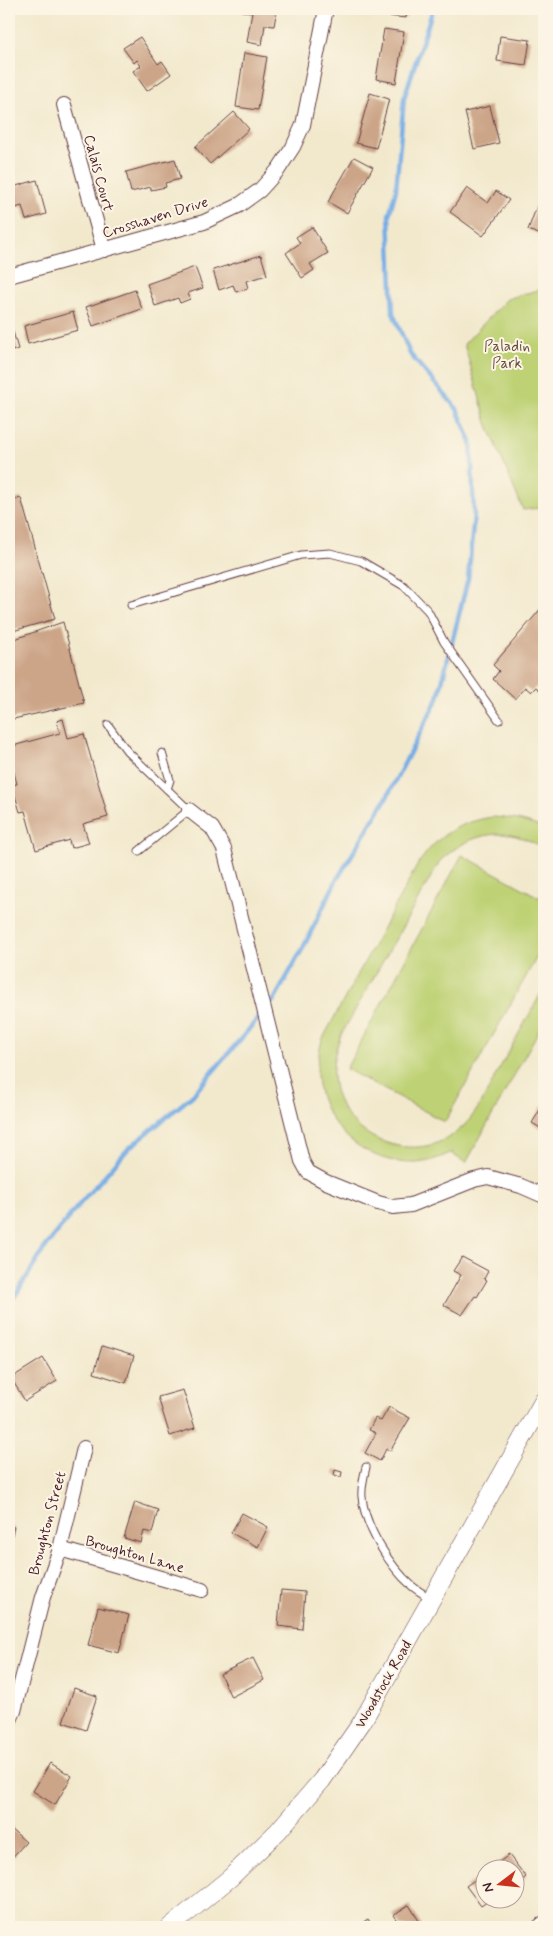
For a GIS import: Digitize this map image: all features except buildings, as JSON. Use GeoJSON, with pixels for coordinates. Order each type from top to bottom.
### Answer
{"type":"FeatureCollection","features":[{"type":"Feature","properties":{"kind":"street","name":"Crosshaven Drive"},"geometry":{"type":"LineString","coordinates":[[9,276],[204,222],[238,206],[260,190],[278,170],[293,147],[303,125],[326,9]]}},
{"type":"Feature","properties":{"kind":"street","name":"Calais Court"},"geometry":{"type":"LineString","coordinates":[[64,104],[104,250]]}},
{"type":"Feature","properties":{"kind":"street"},"geometry":{"type":"LineString","coordinates":[[189,810],[212,828],[224,849],[302,1160],[308,1172],[326,1182],[393,1207],[411,1205],[474,1180],[488,1177],[521,1186],[544,1196]]}},
{"type":"Feature","properties":{"kind":"street","name":"Woodstock Road"},"geometry":{"type":"LineString","coordinates":[[170,1927],[230,1878],[278,1831],[322,1780],[362,1722],[544,1400]]}},
{"type":"Feature","properties":{"kind":"street","name":"Broughton Street"},"geometry":{"type":"LineString","coordinates":[[9,1722],[14,1711],[44,1597],[60,1549],[84,1448]]}},
{"type":"Feature","properties":{"kind":"street","name":"Broughton Lane"},"geometry":{"type":"LineString","coordinates":[[60,1549],[202,1590]]}},
{"type":"Feature","properties":{"kind":"street"},"geometry":{"type":"LineString","coordinates":[[539,1927],[544,1923]]}},
{"type":"Feature","properties":{"kind":"lane"},"geometry":{"type":"LineString","coordinates":[[131,605],[301,555],[330,553],[361,561],[404,586],[428,611],[444,642],[499,720]]}},
{"type":"Feature","properties":{"kind":"lane"},"geometry":{"type":"LineString","coordinates":[[108,725],[127,751],[189,810],[139,850]]}},
{"type":"Feature","properties":{"kind":"lane"},"geometry":{"type":"LineString","coordinates":[[162,753],[170,780],[167,789]]}},
{"type":"Feature","properties":{"kind":"lane"},"geometry":{"type":"LineString","coordinates":[[366,1467],[362,1497],[366,1513],[378,1542],[403,1577],[413,1587],[432,1599]]}},
{"type":"Feature","properties":{"kind":"green space","name":"Paladin Park"},"geometry":{"type":"Polygon","coordinates":[[[544,288],[544,507],[523,510],[487,423],[464,344],[507,299],[544,288]]]}},
{"type":"Feature","properties":{"kind":"green space"},"geometry":{"type":"Polygon","coordinates":[[[492,817],[519,820],[544,829],[544,849],[517,836],[490,835],[464,843],[440,861],[341,1035],[333,1066],[337,1097],[347,1115],[362,1130],[379,1140],[399,1146],[419,1147],[440,1142],[465,1125],[476,1111],[544,988],[544,1021],[466,1163],[452,1154],[453,1152],[416,1163],[398,1162],[380,1157],[364,1149],[349,1138],[336,1125],[326,1110],[320,1093],[317,1075],[322,1040],[425,854],[441,838],[458,827],[492,817]]]}},
{"type":"Feature","properties":{"kind":"green space"},"geometry":{"type":"Polygon","coordinates":[[[462,855],[544,900],[544,944],[445,1122],[346,1069],[462,855]]]}},
{"type":"Feature","properties":{"kind":"waterway"},"geometry":{"type":"LineString","coordinates":[[267,1008],[274,1000],[303,948],[336,881],[387,797],[438,698],[468,579],[474,515],[471,442],[457,409],[410,354],[393,313],[389,215],[396,190],[404,98],[433,9]]}},
{"type":"Feature","properties":{"kind":"waterway"},"geometry":{"type":"LineString","coordinates":[[9,1306],[44,1249],[77,1207],[129,1148],[192,1096],[262,1014]]}}]}
